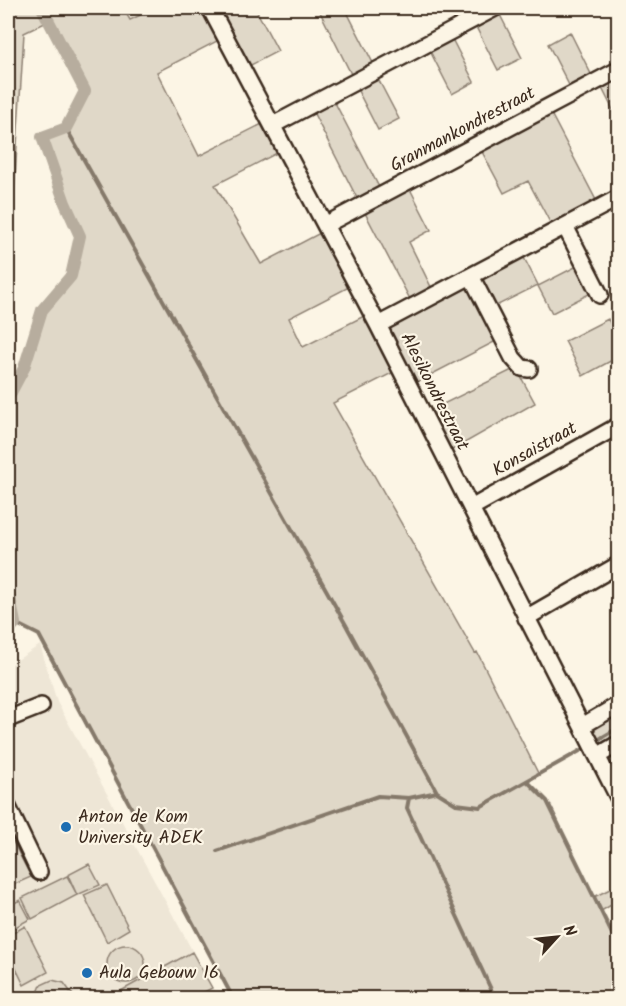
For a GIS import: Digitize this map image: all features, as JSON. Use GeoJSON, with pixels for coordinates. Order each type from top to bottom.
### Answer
{"type":"FeatureCollection","features":[{"type":"Feature","properties":{"kind":"street"},"geometry":{"type":"LineString","coordinates":[[273,125],[495,8]]}},
{"type":"Feature","properties":{"kind":"street","name":"Alesikondrestraat"},"geometry":{"type":"LineString","coordinates":[[217,10],[273,125],[378,325],[526,618],[584,725],[618,797]]}},
{"type":"Feature","properties":{"kind":"street","name":"Granmankondrestraat"},"geometry":{"type":"LineString","coordinates":[[325,225],[618,70]]}},
{"type":"Feature","properties":{"kind":"street"},"geometry":{"type":"LineString","coordinates":[[378,325],[618,198]]}},
{"type":"Feature","properties":{"kind":"street"},"geometry":{"type":"LineString","coordinates":[[565,226],[600,295]]}},
{"type":"Feature","properties":{"kind":"street"},"geometry":{"type":"LineString","coordinates":[[471,276],[513,358],[522,368],[529,369]]}},
{"type":"Feature","properties":{"kind":"street","name":"Konsaistraat"},"geometry":{"type":"LineString","coordinates":[[471,508],[618,426]]}},
{"type":"Feature","properties":{"kind":"street"},"geometry":{"type":"LineString","coordinates":[[526,618],[618,565]]}},
{"type":"Feature","properties":{"kind":"street"},"geometry":{"type":"LineString","coordinates":[[584,725],[618,705]]}},
{"type":"Feature","properties":{"kind":"street"},"geometry":{"type":"LineString","coordinates":[[8,719],[41,706]]}},
{"type":"Feature","properties":{"kind":"street"},"geometry":{"type":"LineString","coordinates":[[599,755],[618,744]]}},
{"type":"Feature","properties":{"kind":"street"},"geometry":{"type":"LineString","coordinates":[[8,807],[39,872]]}},
{"type":"Feature","properties":{"kind":"shaded area"},"geometry":{"type":"Polygon","coordinates":[[[8,8],[123,8],[130,20],[155,8],[205,8],[221,39],[157,72],[199,156],[266,122],[281,151],[215,185],[261,264],[322,232],[351,286],[289,318],[303,347],[366,315],[396,371],[333,403],[475,653],[477,652],[539,775],[528,782],[547,801],[594,897],[618,885],[618,901],[601,911],[618,946],[618,998],[233,998],[39,635],[15,623],[8,588],[8,398],[24,368],[42,310],[71,276],[80,236],[65,203],[42,137],[66,128],[85,91],[49,21],[24,33],[12,226],[8,229],[8,8]]]}},
{"type":"Feature","properties":{"kind":"shaded area"},"geometry":{"type":"Polygon","coordinates":[[[233,8],[255,8],[278,51],[245,68],[223,16],[233,8]]]}},
{"type":"Feature","properties":{"kind":"shaded area"},"geometry":{"type":"Polygon","coordinates":[[[318,8],[345,8],[375,67],[353,78],[318,8]]]}},
{"type":"Feature","properties":{"kind":"shaded area"},"geometry":{"type":"Polygon","coordinates":[[[498,11],[522,58],[498,70],[474,23],[498,11]]]}},
{"type":"Feature","properties":{"kind":"shaded area"},"geometry":{"type":"Polygon","coordinates":[[[570,32],[594,80],[572,91],[548,44],[570,32]]]}},
{"type":"Feature","properties":{"kind":"shaded area"},"geometry":{"type":"Polygon","coordinates":[[[451,37],[474,82],[452,94],[429,49],[451,37]]]}},
{"type":"Feature","properties":{"kind":"shaded area"},"geometry":{"type":"Polygon","coordinates":[[[618,74],[618,120],[600,84],[618,74]]]}},
{"type":"Feature","properties":{"kind":"shaded area"},"geometry":{"type":"Polygon","coordinates":[[[376,75],[399,119],[378,130],[355,85],[376,75]]]}},
{"type":"Feature","properties":{"kind":"shaded area"},"geometry":{"type":"Polygon","coordinates":[[[332,97],[381,191],[359,202],[311,108],[332,97]]]}},
{"type":"Feature","properties":{"kind":"shaded area"},"geometry":{"type":"Polygon","coordinates":[[[549,110],[598,204],[553,228],[528,181],[504,193],[479,146],[549,110]]]}},
{"type":"Feature","properties":{"kind":"shaded area"},"geometry":{"type":"Polygon","coordinates":[[[408,185],[431,230],[409,242],[433,291],[412,303],[363,209],[408,185]]]}},
{"type":"Feature","properties":{"kind":"shaded area"},"geometry":{"type":"Polygon","coordinates":[[[521,252],[538,285],[492,308],[478,281],[521,252]]]}},
{"type":"Feature","properties":{"kind":"shaded area"},"geometry":{"type":"Polygon","coordinates":[[[581,264],[595,291],[552,313],[538,286],[581,264]]]}},
{"type":"Feature","properties":{"kind":"shaded area"},"geometry":{"type":"Polygon","coordinates":[[[470,283],[500,339],[413,384],[387,330],[388,324],[470,283]]]}},
{"type":"Feature","properties":{"kind":"shaded area"},"geometry":{"type":"Polygon","coordinates":[[[608,319],[618,339],[618,357],[583,376],[565,341],[608,319]]]}},
{"type":"Feature","properties":{"kind":"shaded area"},"geometry":{"type":"Polygon","coordinates":[[[516,368],[535,403],[447,453],[427,412],[516,368]]]}},
{"type":"Feature","properties":{"kind":"shaded area","name":"Anton de Kom University ADEK"},"geometry":{"type":"Polygon","coordinates":[[[40,645],[57,702],[218,998],[8,998],[8,666],[40,645]]]}},
{"type":"Feature","properties":{"kind":"shaded area"},"geometry":{"type":"Polygon","coordinates":[[[618,709],[618,741],[605,747],[599,745],[592,729],[618,709]]]}},
{"type":"Feature","properties":{"kind":"shaded area"},"geometry":{"type":"Polygon","coordinates":[[[10,836],[31,877],[8,887],[8,837],[10,836]]]}},
{"type":"Feature","properties":{"kind":"shaded area"},"geometry":{"type":"Polygon","coordinates":[[[89,864],[100,885],[77,895],[68,875],[89,864]]]}},
{"type":"Feature","properties":{"kind":"shaded area"},"geometry":{"type":"Polygon","coordinates":[[[67,876],[77,895],[32,919],[22,898],[67,876]]]}},
{"type":"Feature","properties":{"kind":"shaded area"},"geometry":{"type":"Polygon","coordinates":[[[107,885],[129,929],[107,942],[84,895],[107,885]]]}},
{"type":"Feature","properties":{"kind":"shaded area"},"geometry":{"type":"Polygon","coordinates":[[[20,900],[30,919],[8,931],[8,906],[20,900]]]}},
{"type":"Feature","properties":{"kind":"shaded area"},"geometry":{"type":"Polygon","coordinates":[[[25,926],[48,972],[24,985],[8,952],[8,936],[25,926]]]}},
{"type":"Feature","properties":{"kind":"shaded area"},"geometry":{"type":"Polygon","coordinates":[[[126,945],[139,951],[145,964],[139,977],[126,983],[113,977],[107,964],[113,951],[126,945]]]}},
{"type":"Feature","properties":{"kind":"shaded area"},"geometry":{"type":"Polygon","coordinates":[[[192,952],[212,988],[193,998],[119,998],[119,992],[192,952]]]}},
{"type":"Feature","properties":{"kind":"shaded area"},"geometry":{"type":"Polygon","coordinates":[[[52,980],[64,983],[75,998],[36,998],[41,985],[52,980]]]}},
{"type":"Feature","properties":{"kind":"waterway"},"geometry":{"type":"LineString","coordinates":[[8,398],[24,368],[42,310],[71,276],[80,236],[65,203],[42,137],[66,128],[85,91],[42,8]]}},
{"type":"Feature","properties":{"kind":"waterway"},"geometry":{"type":"LineString","coordinates":[[66,128],[346,625],[437,792],[456,804],[480,807],[587,747]]}},
{"type":"Feature","properties":{"kind":"waterway"},"geometry":{"type":"LineString","coordinates":[[8,588],[15,623],[8,631]]}},
{"type":"Feature","properties":{"kind":"waterway"},"geometry":{"type":"LineString","coordinates":[[15,623],[39,635],[233,998]]}},
{"type":"Feature","properties":{"kind":"waterway"},"geometry":{"type":"LineString","coordinates":[[601,738],[618,728]]}},
{"type":"Feature","properties":{"kind":"waterway"},"geometry":{"type":"LineString","coordinates":[[528,782],[547,801],[618,946]]}},
{"type":"Feature","properties":{"kind":"waterway"},"geometry":{"type":"LineString","coordinates":[[437,792],[409,798],[407,808],[495,998]]}},
{"type":"Feature","properties":{"kind":"waterway"},"geometry":{"type":"LineString","coordinates":[[217,851],[378,796],[409,798]]}},
{"type":"Feature","properties":{"kind":"place","name":"Anton de Kom University ADEK"},"geometry":{"type":"Point","coordinates":[66,827]}},
{"type":"Feature","properties":{"kind":"place","name":"Aula Gebouw 16"},"geometry":{"type":"Point","coordinates":[87,973]}}]}
